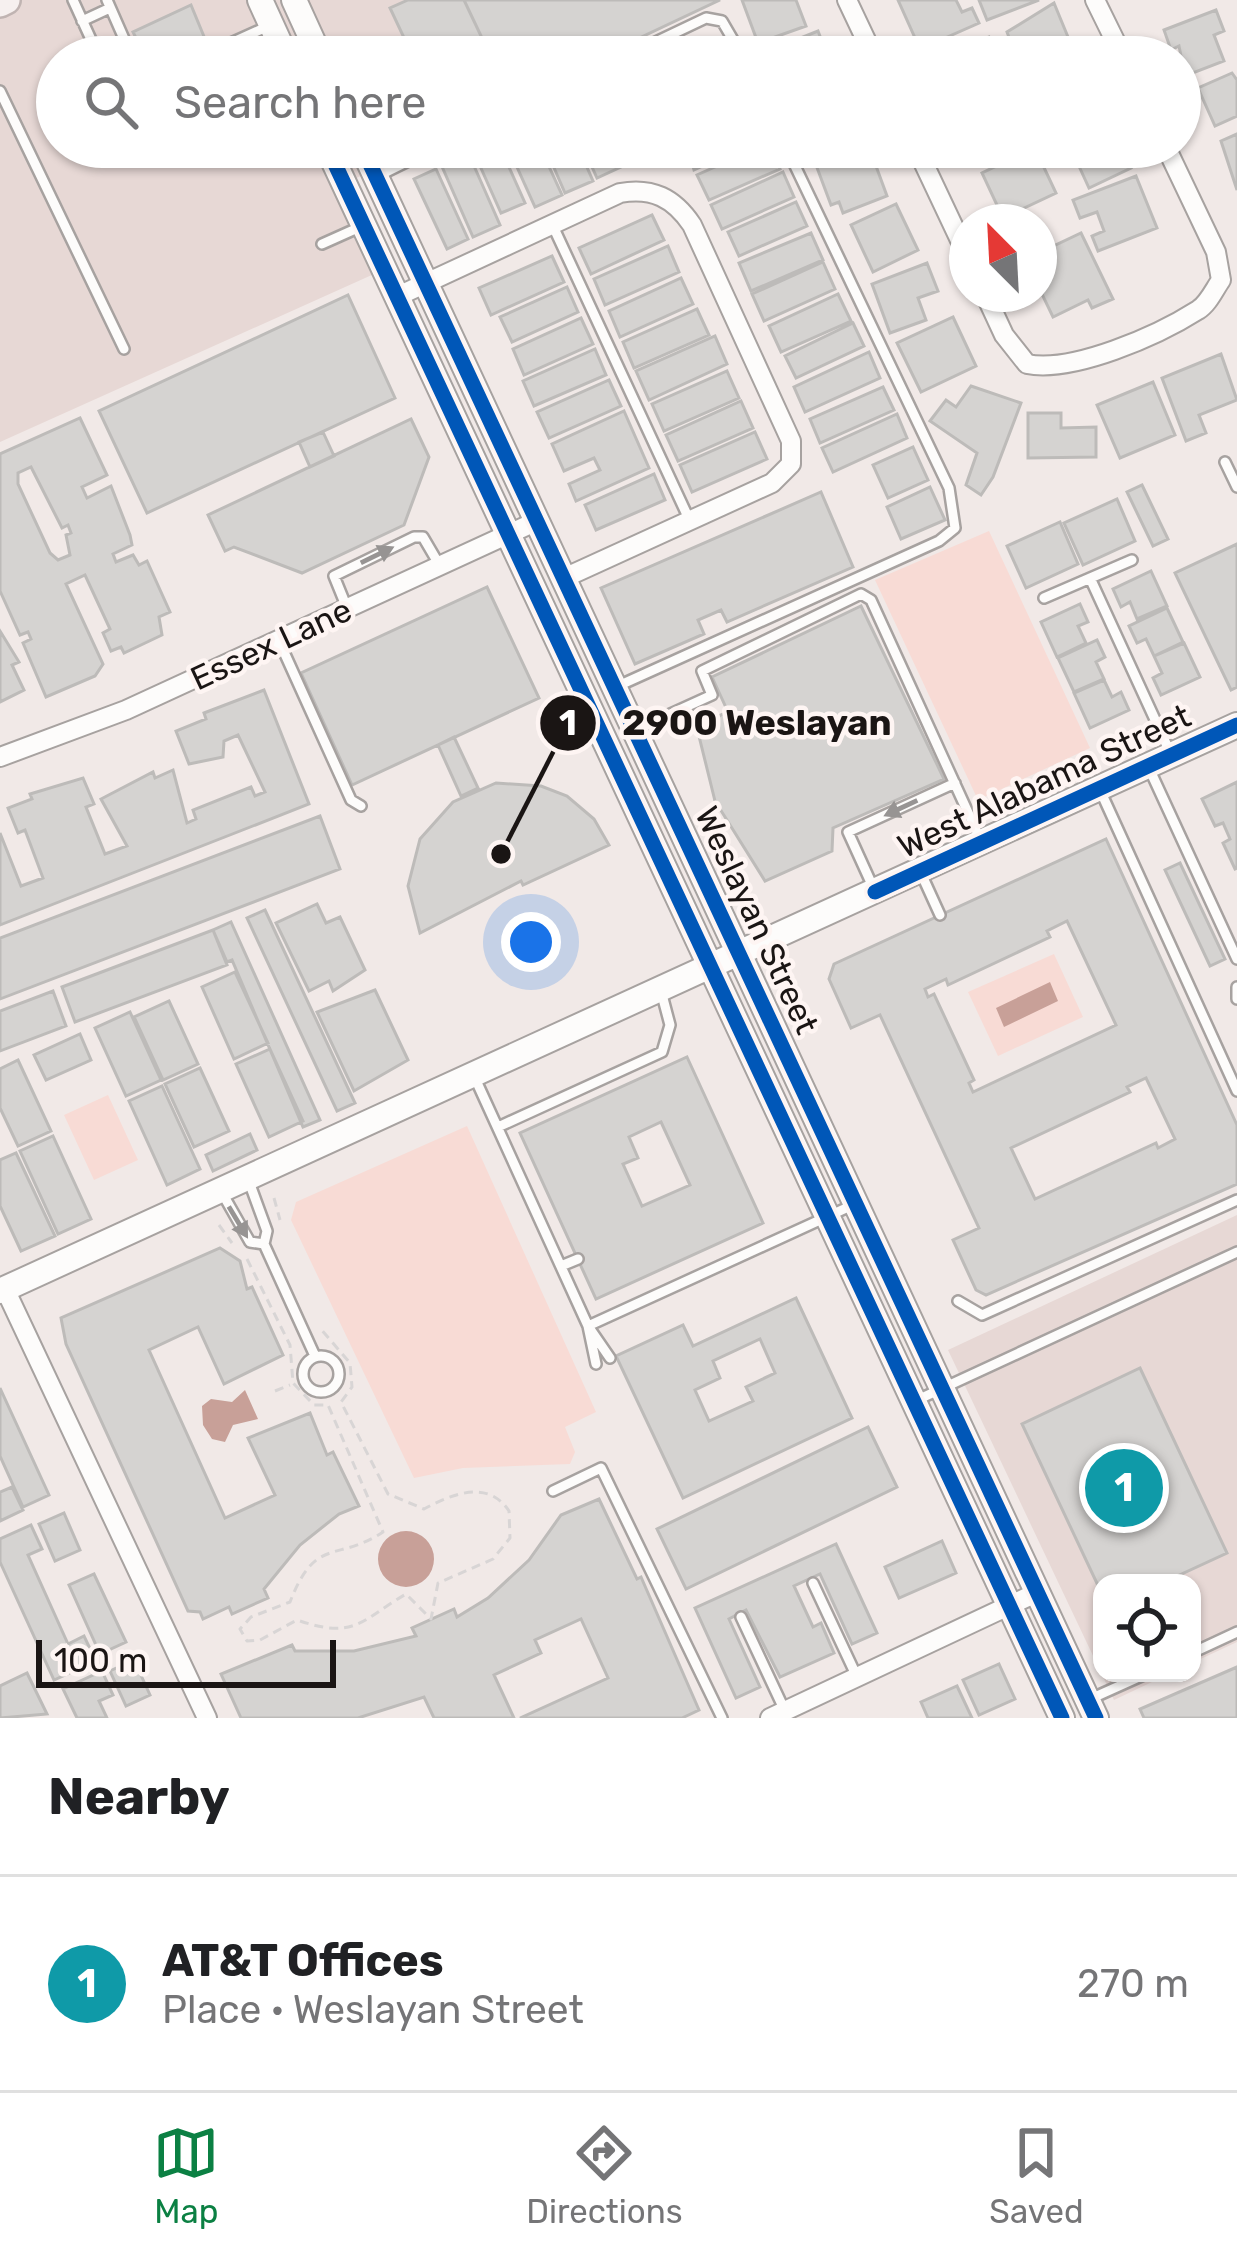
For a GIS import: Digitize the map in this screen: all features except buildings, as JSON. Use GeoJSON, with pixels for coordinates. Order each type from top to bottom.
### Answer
{"type":"FeatureCollection","features":[{"type":"Feature","properties":{"kind":"main road"},"geometry":{"type":"LineString","coordinates":[[260,0],[276,36]]}},
{"type":"Feature","properties":{"kind":"main road"},"geometry":{"type":"LineString","coordinates":[[295,0],[311,36]]}},
{"type":"Feature","properties":{"kind":"main road","name":"Weslayan Street"},"geometry":{"type":"LineString","coordinates":[[336,168],[1062,1718]]}},
{"type":"Feature","properties":{"kind":"main road","name":"Weslayan Street"},"geometry":{"type":"LineString","coordinates":[[372,168],[1092,1709]]}},
{"type":"Feature","properties":{"kind":"main road","name":"West Alabama Street"},"geometry":{"type":"LineString","coordinates":[[2,1290],[1237,725]]}},
{"type":"Feature","properties":{"kind":"street"},"geometry":{"type":"LineString","coordinates":[[847,0],[864,36]]}},
{"type":"Feature","properties":{"kind":"street"},"geometry":{"type":"LineString","coordinates":[[1095,0],[1113,36]]}},
{"type":"Feature","properties":{"kind":"street"},"geometry":{"type":"LineString","coordinates":[[926,168],[949,217]]}},
{"type":"Feature","properties":{"kind":"street"},"geometry":{"type":"LineString","coordinates":[[993,312],[1027,364],[1053,369],[1203,308],[1221,280],[1216,252],[1176,168]]}},
{"type":"Feature","properties":{"kind":"street"},"geometry":{"type":"LineString","coordinates":[[396,297],[620,193],[645,190],[668,199],[692,225],[791,441],[791,464],[772,483],[564,578]]}},
{"type":"Feature","properties":{"kind":"street","name":"Essex Lane"},"geometry":{"type":"LineString","coordinates":[[0,757],[126,710],[537,521]]}},
{"type":"Feature","properties":{"kind":"street"},"geometry":{"type":"LineString","coordinates":[[2,1290],[207,1718]]}},
{"type":"Feature","properties":{"kind":"street"},"geometry":{"type":"LineString","coordinates":[[778,1714],[1036,1593]]}},
{"type":"Feature","properties":{"kind":"lane"},"geometry":{"type":"LineString","coordinates":[[73,0],[89,36]]}},
{"type":"Feature","properties":{"kind":"lane"},"geometry":{"type":"LineString","coordinates":[[0,22],[4,1]]}},
{"type":"Feature","properties":{"kind":"lane"},"geometry":{"type":"LineString","coordinates":[[82,21],[108,4],[122,36]]}},
{"type":"Feature","properties":{"kind":"lane"},"geometry":{"type":"LineString","coordinates":[[668,36],[706,18],[722,21],[730,36]]}},
{"type":"Feature","properties":{"kind":"lane"},"geometry":{"type":"LineString","coordinates":[[246,36],[271,25]]}},
{"type":"Feature","properties":{"kind":"lane"},"geometry":{"type":"LineString","coordinates":[[0,91],[36,166]]}},
{"type":"Feature","properties":{"kind":"lane"},"geometry":{"type":"LineString","coordinates":[[37,168],[124,349]]}},
{"type":"Feature","properties":{"kind":"lane"},"geometry":{"type":"LineString","coordinates":[[376,177],[394,168]]}},
{"type":"Feature","properties":{"kind":"lane"},"geometry":{"type":"LineString","coordinates":[[615,688],[939,541],[955,528],[949,488],[796,168]]}},
{"type":"Feature","properties":{"kind":"lane"},"geometry":{"type":"LineString","coordinates":[[552,224],[690,521]]}},
{"type":"Feature","properties":{"kind":"lane"},"geometry":{"type":"LineString","coordinates":[[322,244],[362,226]]}},
{"type":"Feature","properties":{"kind":"lane"},"geometry":{"type":"LineString","coordinates":[[1225,462],[1237,487]]}},
{"type":"Feature","properties":{"kind":"lane"},"geometry":{"type":"LineString","coordinates":[[347,608],[334,576],[414,537],[423,537],[440,566]]}},
{"type":"Feature","properties":{"kind":"lane"},"geometry":{"type":"LineString","coordinates":[[1044,598],[1132,560]]}},
{"type":"Feature","properties":{"kind":"lane"},"geometry":{"type":"LineString","coordinates":[[1090,578],[1237,959]]}},
{"type":"Feature","properties":{"kind":"lane"},"geometry":{"type":"LineString","coordinates":[[610,754],[712,695],[702,671],[861,594],[871,600],[982,843]]}},
{"type":"Feature","properties":{"kind":"lane"},"geometry":{"type":"LineString","coordinates":[[278,640],[351,800],[361,806]]}},
{"type":"Feature","properties":{"kind":"lane"},"geometry":{"type":"LineString","coordinates":[[875,892],[848,832],[955,783]]}},
{"type":"Feature","properties":{"kind":"lane"},"geometry":{"type":"LineString","coordinates":[[1099,788],[1237,1091]]}},
{"type":"Feature","properties":{"kind":"lane"},"geometry":{"type":"LineString","coordinates":[[920,871],[940,915]]}},
{"type":"Feature","properties":{"kind":"lane"},"geometry":{"type":"LineString","coordinates":[[1237,987],[1237,999]]}},
{"type":"Feature","properties":{"kind":"lane"},"geometry":{"type":"LineString","coordinates":[[498,1127],[662,1052],[670,1025],[661,991]]}},
{"type":"Feature","properties":{"kind":"lane"},"geometry":{"type":"LineString","coordinates":[[474,1076],[588,1326],[610,1358]]}},
{"type":"Feature","properties":{"kind":"lane"},"geometry":{"type":"LineString","coordinates":[[248,1178],[267,1232],[264,1244],[315,1356]]}},
{"type":"Feature","properties":{"kind":"lane"},"geometry":{"type":"LineString","coordinates":[[221,1191],[250,1242],[264,1244]]}},
{"type":"Feature","properties":{"kind":"lane"},"geometry":{"type":"LineString","coordinates":[[958,1301],[982,1315],[1237,1200]]}},
{"type":"Feature","properties":{"kind":"lane"},"geometry":{"type":"LineString","coordinates":[[588,1326],[855,1204]]}},
{"type":"Feature","properties":{"kind":"lane"},"geometry":{"type":"LineString","coordinates":[[1090,1249],[1097,1263]]}},
{"type":"Feature","properties":{"kind":"lane"},"geometry":{"type":"LineString","coordinates":[[914,1401],[1237,1252]]}},
{"type":"Feature","properties":{"kind":"lane"},"geometry":{"type":"LineString","coordinates":[[561,1266],[578,1259]]}},
{"type":"Feature","properties":{"kind":"lane"},"geometry":{"type":"LineString","coordinates":[[1036,1272],[1043,1287]]}},
{"type":"Feature","properties":{"kind":"lane"},"geometry":{"type":"LineString","coordinates":[[568,1281],[584,1274]]}},
{"type":"Feature","properties":{"kind":"lane"},"geometry":{"type":"LineString","coordinates":[[588,1326],[596,1364]]}},
{"type":"Feature","properties":{"kind":"lane"},"geometry":{"type":"LineString","coordinates":[[315,1356],[326,1356],[338,1368],[336,1384],[326,1391],[308,1387],[302,1376],[315,1356]]}},
{"type":"Feature","properties":{"kind":"lane"},"geometry":{"type":"LineString","coordinates":[[553,1491],[602,1468],[722,1718]]}},
{"type":"Feature","properties":{"kind":"lane"},"geometry":{"type":"LineString","coordinates":[[813,1583],[857,1677]]}},
{"type":"Feature","properties":{"kind":"lane"},"geometry":{"type":"LineString","coordinates":[[741,1616],[778,1714]]}},
{"type":"Feature","properties":{"kind":"lane"},"geometry":{"type":"LineString","coordinates":[[1201,1649],[1237,1632]]}},
{"type":"Feature","properties":{"kind":"lane"},"geometry":{"type":"LineString","coordinates":[[1092,1709],[1134,1682]]}},
{"type":"Feature","properties":{"kind":"path"},"geometry":{"type":"LineString","coordinates":[[274,1198],[280,1230]]}},
{"type":"Feature","properties":{"kind":"path"},"geometry":{"type":"LineString","coordinates":[[219,1225],[253,1264],[290,1345],[292,1383],[314,1405],[328,1406],[383,1532],[367,1543],[334,1547],[302,1569],[290,1602],[251,1617],[240,1629],[247,1641],[260,1640],[297,1620],[323,1629],[365,1625],[406,1594],[431,1619],[438,1583],[504,1551],[512,1526],[509,1511],[494,1496],[476,1491],[424,1508],[388,1494],[341,1402],[352,1387],[350,1363],[321,1329]]}},
{"type":"Feature","properties":{"kind":"path"},"geometry":{"type":"LineString","coordinates":[[275,1391],[292,1383]]}},
{"type":"Feature","properties":{"kind":"shaded area"},"geometry":{"type":"Polygon","coordinates":[[[0,0],[720,0],[647,36],[36,36],[36,168],[377,168],[334,189],[374,274],[0,442],[0,0]]]}},
{"type":"Feature","properties":{"kind":"shaded area"},"geometry":{"type":"Polygon","coordinates":[[[989,531],[1090,748],[978,800],[875,580],[989,531]]]}},
{"type":"Feature","properties":{"kind":"shaded area"},"geometry":{"type":"Polygon","coordinates":[[[1054,954],[1083,1017],[998,1056],[968,992],[1054,954]]]}},
{"type":"Feature","properties":{"kind":"shaded area"},"geometry":{"type":"Polygon","coordinates":[[[1050,982],[1058,1001],[1004,1027],[996,1008],[1050,982]]]}},
{"type":"Feature","properties":{"kind":"shaded area"},"geometry":{"type":"Polygon","coordinates":[[[108,1095],[138,1160],[94,1180],[64,1115],[108,1095]]]}},
{"type":"Feature","properties":{"kind":"shaded area"},"geometry":{"type":"Polygon","coordinates":[[[467,1126],[596,1412],[565,1427],[575,1452],[570,1464],[463,1468],[414,1478],[291,1220],[296,1202],[467,1126]]]}},
{"type":"Feature","properties":{"kind":"shaded area"},"geometry":{"type":"Polygon","coordinates":[[[1237,1215],[1237,1642],[1201,1659],[1201,1574],[1093,1574],[1093,1656],[948,1350],[1237,1215]]]}},
{"type":"Feature","properties":{"kind":"shaded area"},"geometry":{"type":"Polygon","coordinates":[[[245,1390],[258,1419],[233,1425],[225,1442],[212,1439],[203,1425],[202,1406],[211,1399],[232,1402],[245,1390]]]}},
{"type":"Feature","properties":{"kind":"shaded area"},"geometry":{"type":"Polygon","coordinates":[[[406,1531],[426,1539],[434,1559],[426,1579],[406,1587],[386,1579],[378,1559],[386,1539],[406,1531]]]}},
{"type":"Feature","properties":{"kind":"shaded area"},"geometry":{"type":"Polygon","coordinates":[[[1105,1682],[1152,1682],[1114,1700],[1105,1682]]]}},
{"type":"Feature","properties":{"kind":"cycle path"},"geometry":{"type":"LineString","coordinates":[[337,168],[1062,1718]]}},
{"type":"Feature","properties":{"kind":"cycle path"},"geometry":{"type":"LineString","coordinates":[[372,168],[1096,1718]]}},
{"type":"Feature","properties":{"kind":"cycle path"},"geometry":{"type":"LineString","coordinates":[[875,892],[1237,725]]}},
{"type":"Feature","properties":{"kind":"place","name":"2900 Weslayan"},"geometry":{"type":"Point","coordinates":[501,854]}},
{"type":"Feature","properties":{"kind":"place","name":"AT&T Offices"},"geometry":{"type":"Point","coordinates":[1124,1488]}}]}
